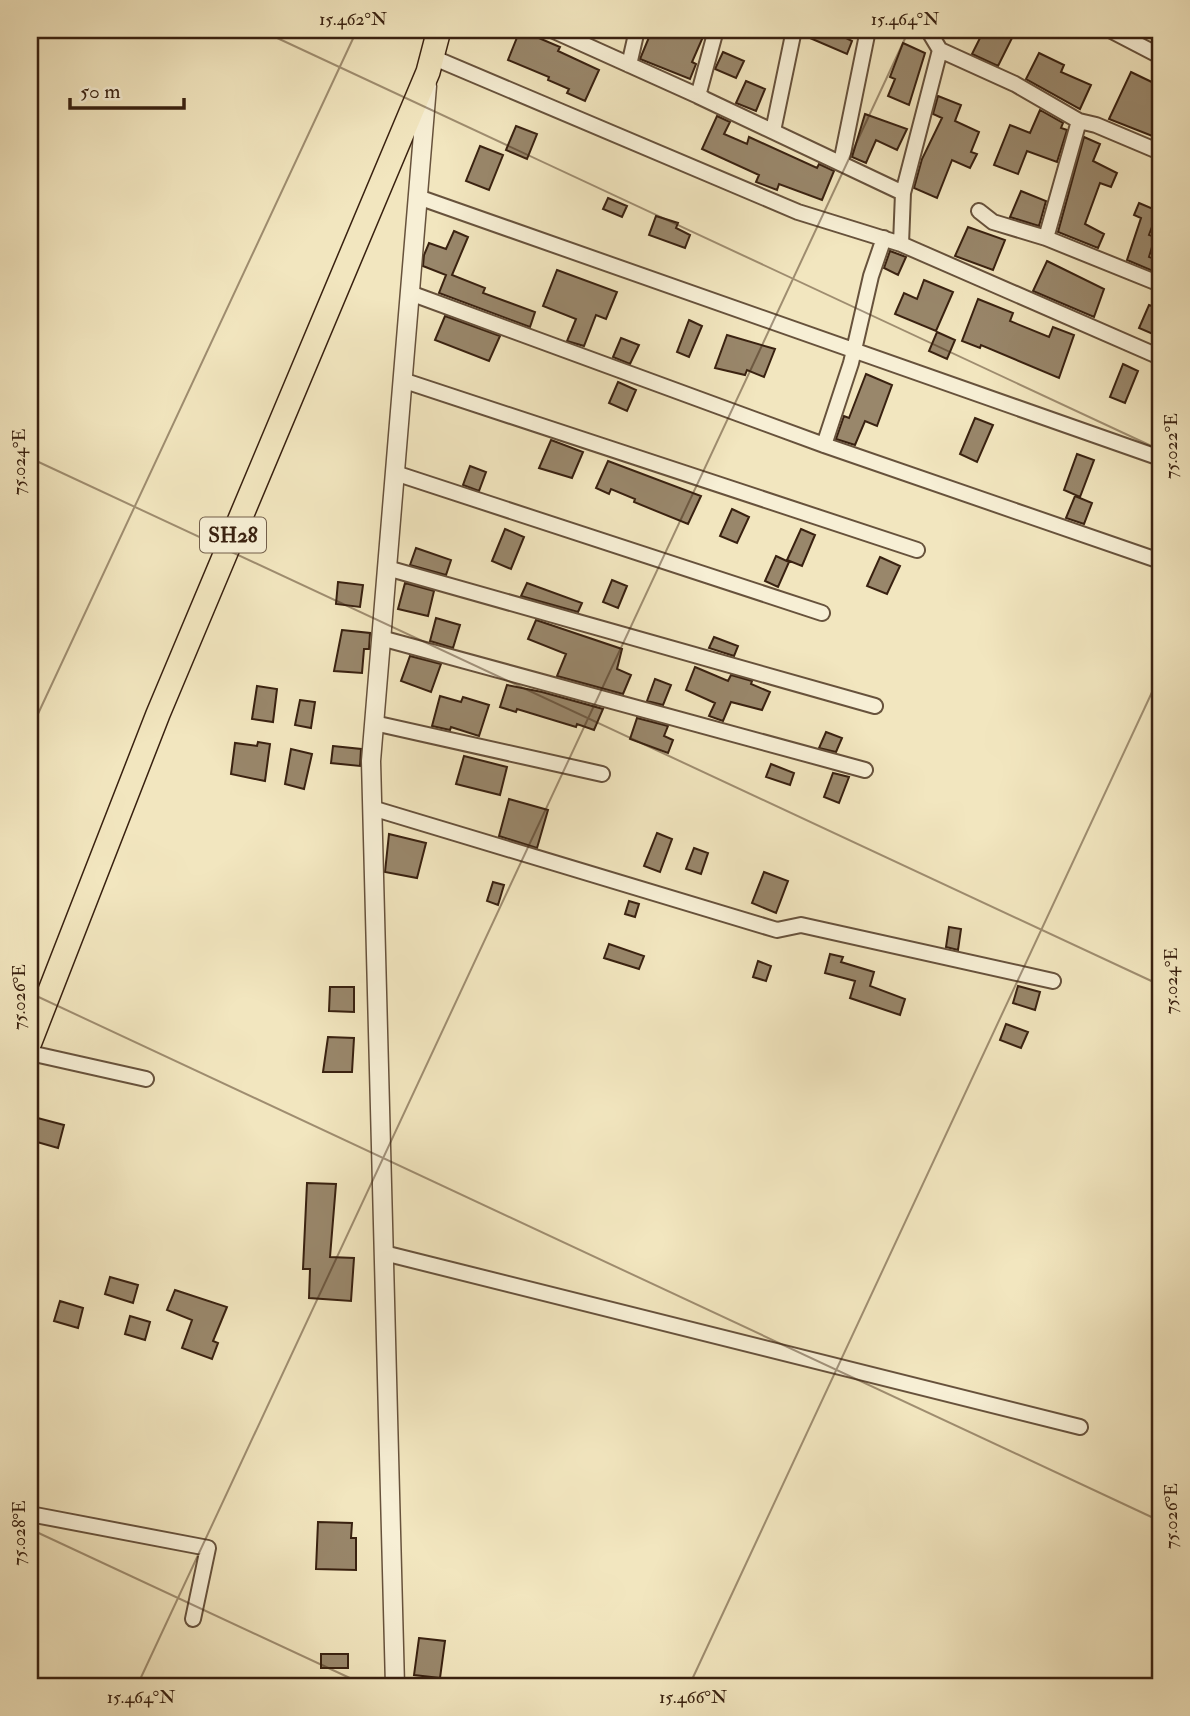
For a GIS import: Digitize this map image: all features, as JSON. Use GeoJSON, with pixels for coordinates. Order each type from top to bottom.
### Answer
{"type":"FeatureCollection","features":[{"type":"Feature","properties":{"kind":"main road","name":"SH28"},"geometry":{"type":"LineString","coordinates":[[30,1042],[37,1004],[430,64],[439,30]]}},
{"type":"Feature","properties":{"kind":"street"},"geometry":{"type":"LineString","coordinates":[[552,30],[903,193]]}},
{"type":"Feature","properties":{"kind":"street"},"geometry":{"type":"LineString","coordinates":[[629,65],[637,30]]}},
{"type":"Feature","properties":{"kind":"street"},"geometry":{"type":"LineString","coordinates":[[703,98],[698,96],[716,30]]}},
{"type":"Feature","properties":{"kind":"street"},"geometry":{"type":"LineString","coordinates":[[773,131],[794,30]]}},
{"type":"Feature","properties":{"kind":"street"},"geometry":{"type":"LineString","coordinates":[[841,163],[868,30]]}},
{"type":"Feature","properties":{"kind":"street"},"geometry":{"type":"LineString","coordinates":[[928,30],[940,51],[1015,84],[1079,121],[1096,125],[1160,152]]}},
{"type":"Feature","properties":{"kind":"street"},"geometry":{"type":"LineString","coordinates":[[1110,30],[1160,56]]}},
{"type":"Feature","properties":{"kind":"street"},"geometry":{"type":"LineString","coordinates":[[901,244],[903,193],[922,111],[940,51]]}},
{"type":"Feature","properties":{"kind":"street"},"geometry":{"type":"LineString","coordinates":[[395,1686],[372,808],[374,723],[430,64],[798,212],[901,244],[1160,357]]}},
{"type":"Feature","properties":{"kind":"street"},"geometry":{"type":"LineString","coordinates":[[1046,238],[1079,121]]}},
{"type":"Feature","properties":{"kind":"street"},"geometry":{"type":"LineString","coordinates":[[418,197],[1160,457]]}},
{"type":"Feature","properties":{"kind":"street"},"geometry":{"type":"LineString","coordinates":[[978,211],[993,222],[1046,238],[1160,284]]}},
{"type":"Feature","properties":{"kind":"street"},"geometry":{"type":"LineString","coordinates":[[824,445],[854,350],[871,276],[884,238]]}},
{"type":"Feature","properties":{"kind":"street"},"geometry":{"type":"LineString","coordinates":[[410,293],[824,445],[1160,561]]}},
{"type":"Feature","properties":{"kind":"street"},"geometry":{"type":"LineString","coordinates":[[402,380],[917,550]]}},
{"type":"Feature","properties":{"kind":"street"},"geometry":{"type":"LineString","coordinates":[[395,473],[822,613]]}},
{"type":"Feature","properties":{"kind":"street"},"geometry":{"type":"LineString","coordinates":[[387,568],[875,706]]}},
{"type":"Feature","properties":{"kind":"street"},"geometry":{"type":"LineString","coordinates":[[381,638],[865,770]]}},
{"type":"Feature","properties":{"kind":"street"},"geometry":{"type":"LineString","coordinates":[[374,723],[602,774]]}},
{"type":"Feature","properties":{"kind":"street"},"geometry":{"type":"LineString","coordinates":[[372,808],[777,930],[801,925],[1053,981]]}},
{"type":"Feature","properties":{"kind":"street"},"geometry":{"type":"LineString","coordinates":[[30,1053],[146,1079]]}},
{"type":"Feature","properties":{"kind":"street"},"geometry":{"type":"LineString","coordinates":[[384,1253],[1080,1427]]}},
{"type":"Feature","properties":{"kind":"street"},"geometry":{"type":"LineString","coordinates":[[30,1514],[208,1548],[193,1619]]}},
{"type":"Feature","properties":{"kind":"building"},"geometry":{"type":"Polygon","coordinates":[[[520,30],[560,47],[558,51],[599,70],[585,101],[567,93],[569,89],[548,80],[549,77],[508,60],[520,30]]]}},
{"type":"Feature","properties":{"kind":"building"},"geometry":{"type":"Polygon","coordinates":[[[652,30],[706,30],[692,62],[696,64],[690,79],[640,59],[652,30]]]}},
{"type":"Feature","properties":{"kind":"building"},"geometry":{"type":"Polygon","coordinates":[[[803,30],[844,30],[842,36],[852,41],[847,54],[803,35],[803,30]]]}},
{"type":"Feature","properties":{"kind":"building"},"geometry":{"type":"Polygon","coordinates":[[[984,30],[1016,30],[998,66],[972,54],[984,30]]]}},
{"type":"Feature","properties":{"kind":"building"},"geometry":{"type":"Polygon","coordinates":[[[903,43],[925,53],[909,105],[888,96],[895,79],[890,77],[903,43]]]}},
{"type":"Feature","properties":{"kind":"building"},"geometry":{"type":"Polygon","coordinates":[[[723,52],[744,61],[736,78],[715,69],[723,52]]]}},
{"type":"Feature","properties":{"kind":"building"},"geometry":{"type":"Polygon","coordinates":[[[1039,53],[1064,65],[1061,72],[1091,85],[1080,109],[1026,79],[1039,53]]]}},
{"type":"Feature","properties":{"kind":"building"},"geometry":{"type":"Polygon","coordinates":[[[1131,72],[1160,86],[1160,139],[1109,119],[1131,72]]]}},
{"type":"Feature","properties":{"kind":"building"},"geometry":{"type":"Polygon","coordinates":[[[746,81],[765,89],[756,111],[736,103],[746,81]]]}},
{"type":"Feature","properties":{"kind":"building"},"geometry":{"type":"Polygon","coordinates":[[[938,96],[961,105],[955,121],[979,132],[971,152],[977,154],[970,168],[952,160],[937,198],[914,188],[922,159],[942,118],[933,114],[938,96]]]}},
{"type":"Feature","properties":{"kind":"building"},"geometry":{"type":"Polygon","coordinates":[[[1040,110],[1063,123],[1061,128],[1067,130],[1057,162],[1027,151],[1018,174],[994,165],[1010,125],[1030,133],[1040,110]]]}},
{"type":"Feature","properties":{"kind":"building"},"geometry":{"type":"Polygon","coordinates":[[[865,114],[907,129],[897,150],[876,140],[866,163],[852,157],[865,114]]]}},
{"type":"Feature","properties":{"kind":"building"},"geometry":{"type":"Polygon","coordinates":[[[717,116],[730,122],[724,134],[747,144],[749,137],[817,168],[819,164],[834,171],[822,200],[779,184],[777,190],[756,182],[759,175],[702,149],[717,116]]]}},
{"type":"Feature","properties":{"kind":"building"},"geometry":{"type":"Polygon","coordinates":[[[516,126],[537,134],[527,159],[506,150],[516,126]]]}},
{"type":"Feature","properties":{"kind":"building"},"geometry":{"type":"Polygon","coordinates":[[[1084,137],[1100,144],[1093,161],[1117,173],[1111,187],[1100,183],[1085,224],[1104,234],[1098,248],[1058,232],[1084,137]]]}},
{"type":"Feature","properties":{"kind":"building"},"geometry":{"type":"Polygon","coordinates":[[[480,146],[503,155],[489,190],[466,181],[480,146]]]}},
{"type":"Feature","properties":{"kind":"building"},"geometry":{"type":"Polygon","coordinates":[[[1021,191],[1046,201],[1039,226],[1010,217],[1021,191]]]}},
{"type":"Feature","properties":{"kind":"building"},"geometry":{"type":"Polygon","coordinates":[[[608,198],[627,206],[622,217],[603,209],[608,198]]]}},
{"type":"Feature","properties":{"kind":"building"},"geometry":{"type":"Polygon","coordinates":[[[1139,203],[1158,211],[1149,235],[1155,237],[1149,257],[1160,261],[1160,274],[1127,260],[1141,218],[1134,215],[1139,203]]]}},
{"type":"Feature","properties":{"kind":"building"},"geometry":{"type":"Polygon","coordinates":[[[656,216],[678,223],[676,228],[690,235],[685,248],[649,235],[656,216]]]}},
{"type":"Feature","properties":{"kind":"building"},"geometry":{"type":"Polygon","coordinates":[[[968,227],[1005,240],[993,270],[955,256],[968,227]]]}},
{"type":"Feature","properties":{"kind":"building"},"geometry":{"type":"Polygon","coordinates":[[[454,231],[468,237],[452,275],[485,288],[483,293],[535,312],[530,327],[439,293],[446,275],[423,266],[424,255],[429,243],[446,249],[454,231]]]}},
{"type":"Feature","properties":{"kind":"building"},"geometry":{"type":"Polygon","coordinates":[[[890,251],[906,257],[898,275],[884,268],[890,251]]]}},
{"type":"Feature","properties":{"kind":"building"},"geometry":{"type":"Polygon","coordinates":[[[1047,261],[1104,289],[1094,317],[1033,291],[1047,261]]]}},
{"type":"Feature","properties":{"kind":"building"},"geometry":{"type":"Polygon","coordinates":[[[557,270],[617,292],[606,319],[596,315],[584,346],[567,341],[576,319],[543,306],[557,270]]]}},
{"type":"Feature","properties":{"kind":"building"},"geometry":{"type":"Polygon","coordinates":[[[924,280],[953,292],[936,331],[895,314],[904,293],[917,299],[924,280]]]}},
{"type":"Feature","properties":{"kind":"building"},"geometry":{"type":"Polygon","coordinates":[[[978,299],[1013,313],[1010,321],[1049,337],[1053,327],[1074,335],[1059,378],[981,345],[980,348],[962,341],[978,299]]]}},
{"type":"Feature","properties":{"kind":"building"},"geometry":{"type":"Polygon","coordinates":[[[1149,305],[1160,309],[1160,337],[1139,328],[1149,305]]]}},
{"type":"Feature","properties":{"kind":"building"},"geometry":{"type":"Polygon","coordinates":[[[445,316],[500,336],[489,361],[435,340],[445,316]]]}},
{"type":"Feature","properties":{"kind":"building"},"geometry":{"type":"Polygon","coordinates":[[[689,320],[702,326],[689,357],[677,352],[689,320]]]}},
{"type":"Feature","properties":{"kind":"building"},"geometry":{"type":"Polygon","coordinates":[[[937,332],[955,340],[947,359],[929,351],[937,332]]]}},
{"type":"Feature","properties":{"kind":"building"},"geometry":{"type":"Polygon","coordinates":[[[727,335],[775,349],[764,377],[747,370],[745,375],[715,368],[727,335]]]}},
{"type":"Feature","properties":{"kind":"building"},"geometry":{"type":"Polygon","coordinates":[[[621,338],[639,345],[630,364],[613,357],[621,338]]]}},
{"type":"Feature","properties":{"kind":"building"},"geometry":{"type":"Polygon","coordinates":[[[1123,364],[1138,371],[1125,403],[1110,397],[1123,364]]]}},
{"type":"Feature","properties":{"kind":"building"},"geometry":{"type":"Polygon","coordinates":[[[866,374],[892,385],[877,426],[865,421],[855,445],[836,439],[844,416],[849,418],[866,374]]]}},
{"type":"Feature","properties":{"kind":"building"},"geometry":{"type":"Polygon","coordinates":[[[618,382],[636,390],[627,411],[609,403],[618,382]]]}},
{"type":"Feature","properties":{"kind":"building"},"geometry":{"type":"Polygon","coordinates":[[[975,418],[993,425],[977,462],[960,454],[975,418]]]}},
{"type":"Feature","properties":{"kind":"building"},"geometry":{"type":"Polygon","coordinates":[[[551,440],[583,452],[572,478],[539,468],[551,440]]]}},
{"type":"Feature","properties":{"kind":"building"},"geometry":{"type":"Polygon","coordinates":[[[1077,454],[1094,460],[1080,497],[1064,490],[1077,454]]]}},
{"type":"Feature","properties":{"kind":"building"},"geometry":{"type":"Polygon","coordinates":[[[608,461],[701,496],[688,524],[634,502],[635,499],[611,489],[609,494],[596,488],[608,461]]]}},
{"type":"Feature","properties":{"kind":"building"},"geometry":{"type":"Polygon","coordinates":[[[470,466],[486,472],[479,491],[463,485],[470,466]]]}},
{"type":"Feature","properties":{"kind":"building"},"geometry":{"type":"Polygon","coordinates":[[[1075,496],[1092,503],[1084,524],[1066,518],[1075,496]]]}},
{"type":"Feature","properties":{"kind":"building"},"geometry":{"type":"Polygon","coordinates":[[[732,509],[749,517],[737,543],[720,536],[732,509]]]}},
{"type":"Feature","properties":{"kind":"building"},"geometry":{"type":"Polygon","coordinates":[[[505,529],[524,537],[511,569],[492,561],[505,529]]]}},
{"type":"Feature","properties":{"kind":"building"},"geometry":{"type":"Polygon","coordinates":[[[801,529],[815,535],[802,566],[787,560],[801,529]]]}},
{"type":"Feature","properties":{"kind":"building"},"geometry":{"type":"Polygon","coordinates":[[[416,548],[451,560],[446,575],[410,565],[416,548]]]}},
{"type":"Feature","properties":{"kind":"building"},"geometry":{"type":"Polygon","coordinates":[[[776,556],[789,562],[778,587],[765,581],[776,556]]]}},
{"type":"Feature","properties":{"kind":"building"},"geometry":{"type":"Polygon","coordinates":[[[880,557],[900,566],[887,594],[867,586],[880,557]]]}},
{"type":"Feature","properties":{"kind":"building"},"geometry":{"type":"Polygon","coordinates":[[[612,580],[627,586],[618,608],[603,602],[612,580]]]}},
{"type":"Feature","properties":{"kind":"building"},"geometry":{"type":"Polygon","coordinates":[[[338,582],[363,585],[360,607],[336,604],[338,582]]]}},
{"type":"Feature","properties":{"kind":"building"},"geometry":{"type":"Polygon","coordinates":[[[405,583],[434,591],[428,616],[398,609],[405,583]]]}},
{"type":"Feature","properties":{"kind":"building"},"geometry":{"type":"Polygon","coordinates":[[[527,583],[582,603],[578,612],[521,596],[527,583]]]}},
{"type":"Feature","properties":{"kind":"building"},"geometry":{"type":"Polygon","coordinates":[[[436,618],[460,625],[453,648],[430,641],[436,618]]]}},
{"type":"Feature","properties":{"kind":"building"},"geometry":{"type":"Polygon","coordinates":[[[536,620],[622,649],[617,669],[631,675],[623,694],[557,676],[566,654],[528,639],[536,620]]]}},
{"type":"Feature","properties":{"kind":"building"},"geometry":{"type":"Polygon","coordinates":[[[342,630],[370,633],[369,649],[364,649],[362,673],[334,671],[342,630]]]}},
{"type":"Feature","properties":{"kind":"building"},"geometry":{"type":"Polygon","coordinates":[[[714,637],[738,646],[734,656],[709,648],[714,637]]]}},
{"type":"Feature","properties":{"kind":"building"},"geometry":{"type":"Polygon","coordinates":[[[410,656],[441,664],[431,692],[401,681],[410,656]]]}},
{"type":"Feature","properties":{"kind":"building"},"geometry":{"type":"Polygon","coordinates":[[[695,667],[728,681],[731,675],[752,681],[751,684],[770,692],[762,710],[731,702],[723,721],[709,716],[715,703],[686,690],[695,667]]]}},
{"type":"Feature","properties":{"kind":"building"},"geometry":{"type":"Polygon","coordinates":[[[655,679],[671,685],[663,705],[647,701],[655,679]]]}},
{"type":"Feature","properties":{"kind":"building"},"geometry":{"type":"Polygon","coordinates":[[[507,685],[603,709],[594,730],[517,709],[516,712],[500,707],[507,685]]]}},
{"type":"Feature","properties":{"kind":"building"},"geometry":{"type":"Polygon","coordinates":[[[257,686],[277,689],[273,722],[252,719],[257,686]]]}},
{"type":"Feature","properties":{"kind":"building"},"geometry":{"type":"Polygon","coordinates":[[[440,696],[461,702],[463,697],[489,705],[479,736],[451,727],[450,730],[432,726],[440,696]]]}},
{"type":"Feature","properties":{"kind":"building"},"geometry":{"type":"Polygon","coordinates":[[[300,700],[315,702],[311,728],[295,725],[300,700]]]}},
{"type":"Feature","properties":{"kind":"building"},"geometry":{"type":"Polygon","coordinates":[[[637,718],[668,726],[664,736],[673,740],[668,753],[630,739],[637,718]]]}},
{"type":"Feature","properties":{"kind":"building"},"geometry":{"type":"Polygon","coordinates":[[[826,732],[842,738],[836,752],[819,748],[826,732]]]}},
{"type":"Feature","properties":{"kind":"building"},"geometry":{"type":"Polygon","coordinates":[[[258,742],[270,744],[265,781],[231,774],[235,743],[257,746],[258,742]]]}},
{"type":"Feature","properties":{"kind":"building"},"geometry":{"type":"Polygon","coordinates":[[[333,746],[361,749],[360,766],[331,763],[333,746]]]}},
{"type":"Feature","properties":{"kind":"building"},"geometry":{"type":"Polygon","coordinates":[[[291,749],[312,754],[304,789],[285,784],[291,749]]]}},
{"type":"Feature","properties":{"kind":"building"},"geometry":{"type":"Polygon","coordinates":[[[464,756],[507,767],[500,795],[456,784],[464,756]]]}},
{"type":"Feature","properties":{"kind":"building"},"geometry":{"type":"Polygon","coordinates":[[[771,764],[794,773],[790,785],[766,777],[771,764]]]}},
{"type":"Feature","properties":{"kind":"building"},"geometry":{"type":"Polygon","coordinates":[[[833,773],[849,777],[839,803],[824,797],[833,773]]]}},
{"type":"Feature","properties":{"kind":"building"},"geometry":{"type":"Polygon","coordinates":[[[509,799],[548,810],[537,848],[499,836],[509,799]]]}},
{"type":"Feature","properties":{"kind":"building"},"geometry":{"type":"Polygon","coordinates":[[[657,833],[672,839],[660,872],[644,866],[657,833]]]}},
{"type":"Feature","properties":{"kind":"building"},"geometry":{"type":"Polygon","coordinates":[[[389,834],[426,843],[417,878],[385,872],[389,834]]]}},
{"type":"Feature","properties":{"kind":"building"},"geometry":{"type":"Polygon","coordinates":[[[694,848],[708,853],[701,874],[686,869],[694,848]]]}},
{"type":"Feature","properties":{"kind":"building"},"geometry":{"type":"Polygon","coordinates":[[[764,872],[788,881],[776,913],[752,903],[764,872]]]}},
{"type":"Feature","properties":{"kind":"building"},"geometry":{"type":"Polygon","coordinates":[[[493,882],[504,885],[498,905],[487,901],[493,882]]]}},
{"type":"Feature","properties":{"kind":"building"},"geometry":{"type":"Polygon","coordinates":[[[629,901],[639,904],[635,917],[625,914],[629,901]]]}},
{"type":"Feature","properties":{"kind":"building"},"geometry":{"type":"Polygon","coordinates":[[[949,927],[961,929],[958,950],[946,947],[949,927]]]}},
{"type":"Feature","properties":{"kind":"building"},"geometry":{"type":"Polygon","coordinates":[[[609,944],[644,956],[639,969],[604,958],[609,944]]]}},
{"type":"Feature","properties":{"kind":"building"},"geometry":{"type":"Polygon","coordinates":[[[830,954],[843,957],[841,962],[874,972],[870,986],[905,999],[900,1015],[850,998],[855,981],[825,973],[830,954]]]}},
{"type":"Feature","properties":{"kind":"building"},"geometry":{"type":"Polygon","coordinates":[[[758,961],[771,966],[766,981],[753,977],[758,961]]]}},
{"type":"Feature","properties":{"kind":"building"},"geometry":{"type":"Polygon","coordinates":[[[1018,986],[1040,992],[1035,1010],[1013,1003],[1018,986]]]}},
{"type":"Feature","properties":{"kind":"building"},"geometry":{"type":"Polygon","coordinates":[[[330,987],[354,987],[354,1012],[329,1011],[330,987]]]}},
{"type":"Feature","properties":{"kind":"building"},"geometry":{"type":"Polygon","coordinates":[[[1006,1024],[1028,1032],[1021,1048],[1000,1040],[1006,1024]]]}},
{"type":"Feature","properties":{"kind":"building"},"geometry":{"type":"Polygon","coordinates":[[[328,1037],[354,1038],[352,1072],[323,1072],[328,1037]]]}},
{"type":"Feature","properties":{"kind":"building"},"geometry":{"type":"Polygon","coordinates":[[[30,1116],[64,1125],[58,1148],[30,1140],[30,1116]]]}},
{"type":"Feature","properties":{"kind":"building"},"geometry":{"type":"Polygon","coordinates":[[[307,1183],[336,1184],[330,1257],[354,1258],[351,1301],[309,1298],[310,1269],[303,1269],[307,1183]]]}},
{"type":"Feature","properties":{"kind":"building"},"geometry":{"type":"Polygon","coordinates":[[[110,1277],[138,1285],[133,1303],[105,1294],[110,1277]]]}},
{"type":"Feature","properties":{"kind":"building"},"geometry":{"type":"Polygon","coordinates":[[[175,1290],[227,1307],[213,1341],[218,1343],[212,1359],[182,1348],[192,1320],[167,1310],[175,1290]]]}},
{"type":"Feature","properties":{"kind":"building"},"geometry":{"type":"Polygon","coordinates":[[[60,1301],[83,1308],[78,1328],[54,1321],[60,1301]]]}},
{"type":"Feature","properties":{"kind":"building"},"geometry":{"type":"Polygon","coordinates":[[[130,1316],[150,1322],[145,1340],[125,1334],[130,1316]]]}},
{"type":"Feature","properties":{"kind":"building"},"geometry":{"type":"Polygon","coordinates":[[[318,1522],[352,1523],[351,1538],[356,1538],[356,1570],[316,1569],[318,1522]]]}},
{"type":"Feature","properties":{"kind":"building"},"geometry":{"type":"Polygon","coordinates":[[[419,1638],[445,1641],[440,1678],[414,1675],[419,1638]]]}},
{"type":"Feature","properties":{"kind":"building"},"geometry":{"type":"Polygon","coordinates":[[[321,1654],[348,1654],[348,1668],[321,1668],[321,1654]]]}}]}
